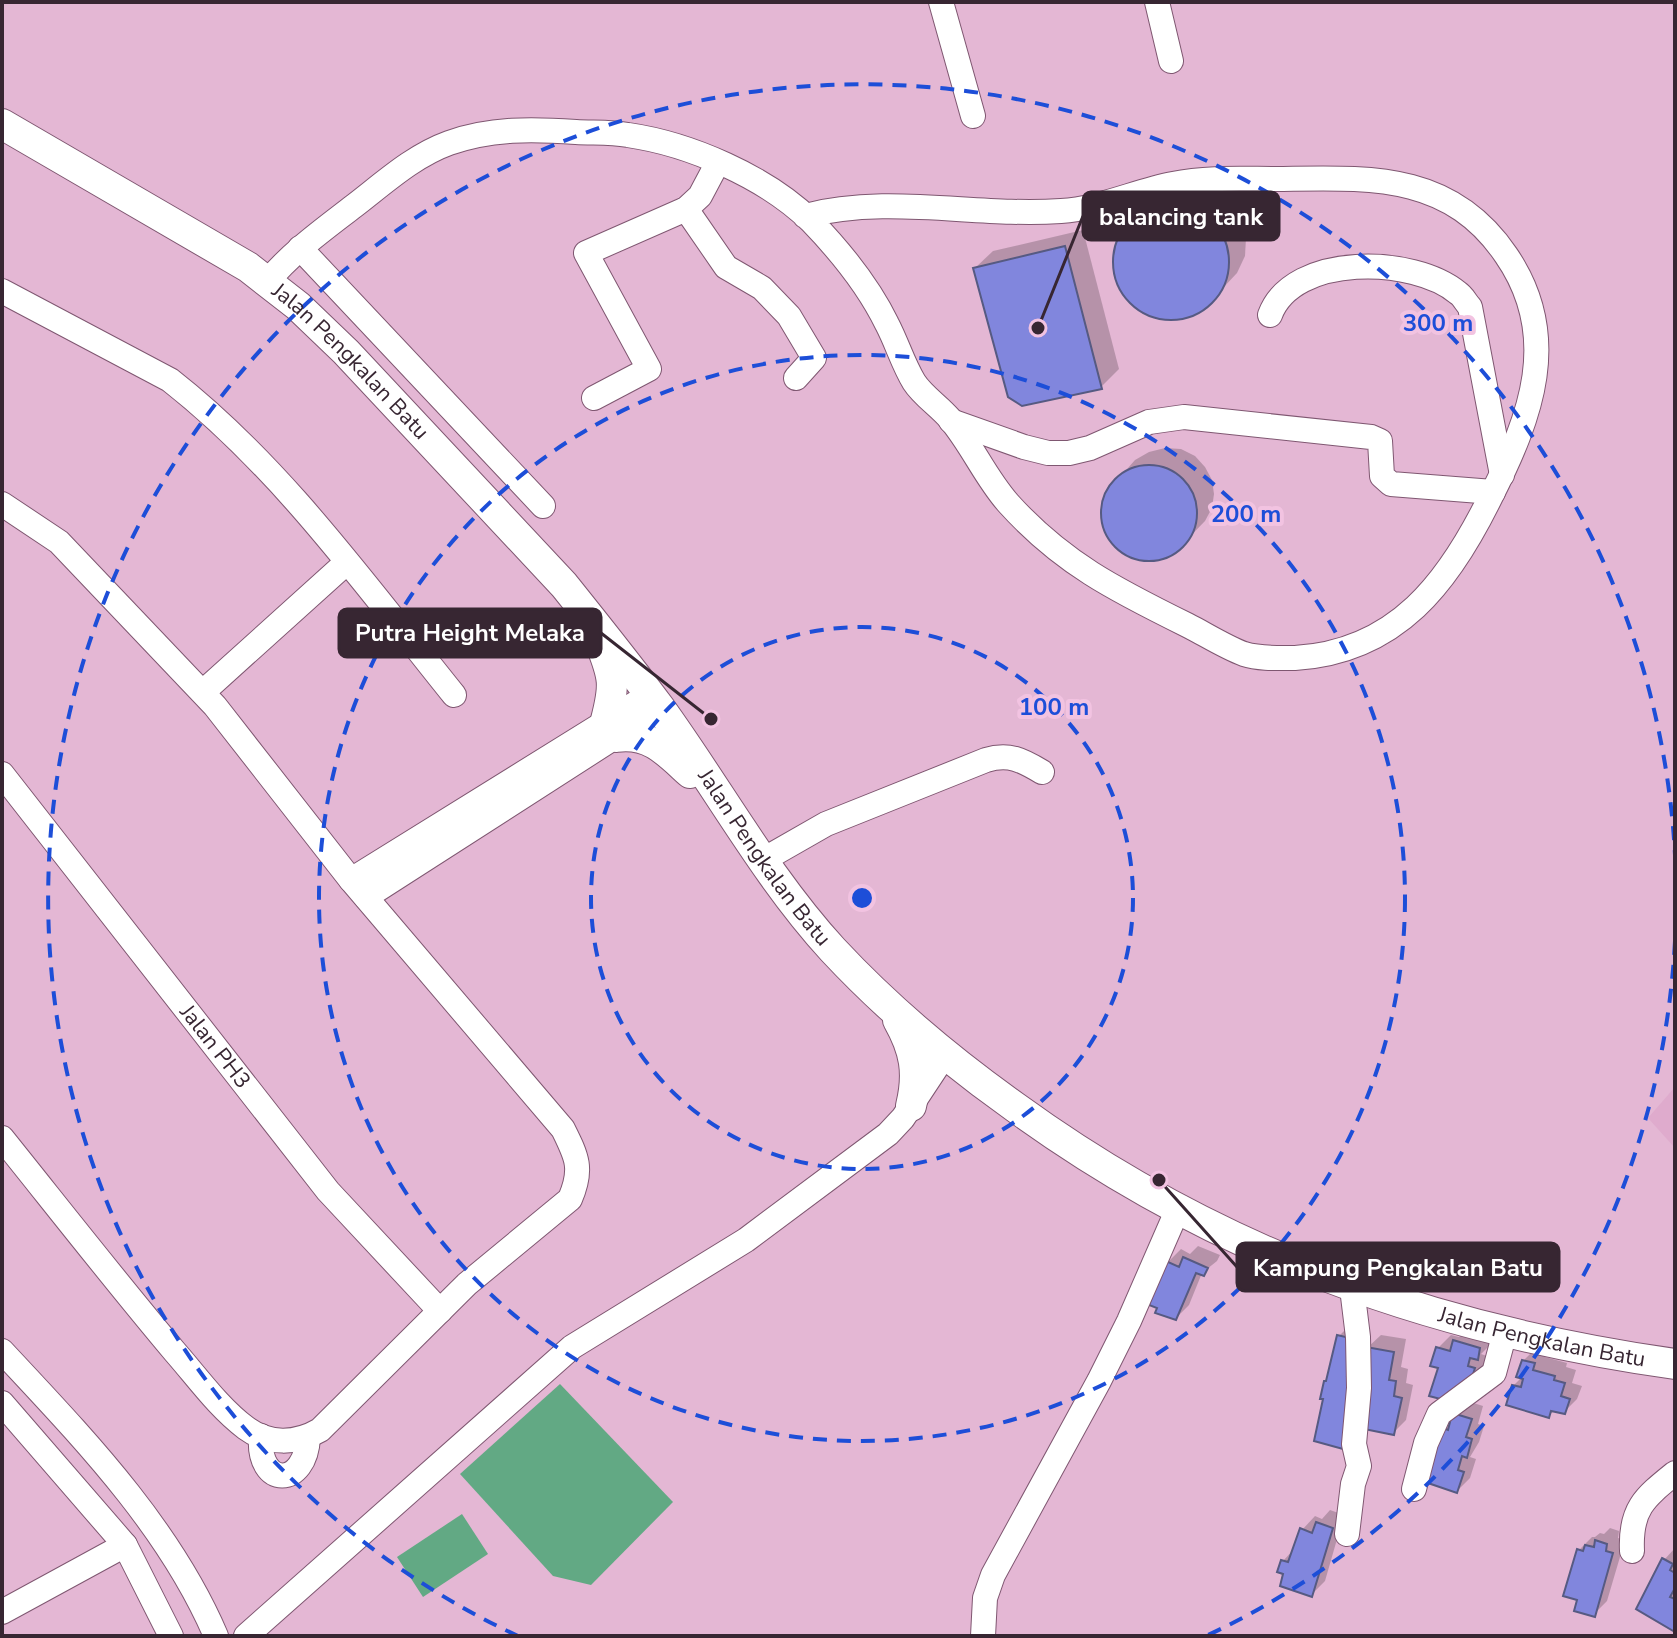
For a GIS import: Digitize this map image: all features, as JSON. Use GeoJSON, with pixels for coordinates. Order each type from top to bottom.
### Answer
{"type":"FeatureCollection","features":[{"type":"Feature","properties":{"kind":"main road","name":"Jalan Pengkalan Batu"},"geometry":{"type":"LineString","coordinates":[[2,124],[248,267],[298,306],[346,352],[564,585],[591,618],[654,701],[763,860],[833,949],[944,1056],[1082,1156],[1177,1211],[1282,1261],[1352,1288],[1505,1332],[1566,1346],[1675,1364]]}},
{"type":"Feature","properties":{"kind":"main road"},"geometry":{"type":"LineString","coordinates":[[591,618],[613,676],[611,728],[660,745],[727,807]]}},
{"type":"Feature","properties":{"kind":"main road"},"geometry":{"type":"LineString","coordinates":[[885,1002],[906,1034],[915,1058],[916,1086],[911,1106]]}},
{"type":"Feature","properties":{"kind":"street"},"geometry":{"type":"LineString","coordinates":[[941,2],[973,116]]}},
{"type":"Feature","properties":{"kind":"street"},"geometry":{"type":"LineString","coordinates":[[1157,2],[1171,61]]}},
{"type":"Feature","properties":{"kind":"street"},"geometry":{"type":"LineString","coordinates":[[267,282],[286,259],[414,159],[445,144],[506,130],[552,130],[628,135],[673,145],[752,179],[805,216],[868,289],[916,386],[951,421],[1005,500],[1070,561],[1101,582],[1245,654],[1274,659],[1321,656],[1352,649],[1401,622],[1456,561],[1498,484],[1528,413],[1536,374],[1536,333],[1529,295],[1512,262],[1492,234],[1468,210],[1431,192],[1395,182],[1309,178],[1199,180],[1166,185],[1065,211],[843,208],[805,216]]}},
{"type":"Feature","properties":{"kind":"street"},"geometry":{"type":"LineString","coordinates":[[594,398],[649,369],[586,253],[686,209],[700,196],[718,162]]}},
{"type":"Feature","properties":{"kind":"street"},"geometry":{"type":"LineString","coordinates":[[686,209],[726,267],[762,288],[789,316],[814,358],[796,378]]}},
{"type":"Feature","properties":{"kind":"street"},"geometry":{"type":"LineString","coordinates":[[300,248],[543,506]]}},
{"type":"Feature","properties":{"kind":"street"},"geometry":{"type":"LineString","coordinates":[[1270,315],[1275,300],[1313,276],[1338,268],[1404,268],[1434,278],[1459,293],[1470,307],[1498,484]]}},
{"type":"Feature","properties":{"kind":"street"},"geometry":{"type":"LineString","coordinates":[[2,291],[170,380],[193,398],[313,521],[454,695]]}},
{"type":"Feature","properties":{"kind":"street"},"geometry":{"type":"LineString","coordinates":[[951,421],[1048,453],[1069,453],[1090,448],[1149,422],[1184,417],[1371,437],[1380,441],[1382,476],[1391,484],[1498,484]]}},
{"type":"Feature","properties":{"kind":"street"},"geometry":{"type":"LineString","coordinates":[[2,504],[59,542],[203,692],[358,888],[563,1129],[578,1166],[578,1181],[570,1199],[467,1284],[320,1430],[288,1442],[261,1436],[247,1429],[219,1402],[143,1314],[2,1138]]}},
{"type":"Feature","properties":{"kind":"street"},"geometry":{"type":"LineString","coordinates":[[203,692],[346,563]]}},
{"type":"Feature","properties":{"kind":"street"},"geometry":{"type":"LineString","coordinates":[[358,888],[654,701]]}},
{"type":"Feature","properties":{"kind":"street"},"geometry":{"type":"LineString","coordinates":[[763,860],[826,824],[986,760],[1009,756],[1042,772]]}},
{"type":"Feature","properties":{"kind":"street","name":"Jalan PH3"},"geometry":{"type":"LineString","coordinates":[[2,774],[328,1191],[440,1311]]}},
{"type":"Feature","properties":{"kind":"street"},"geometry":{"type":"LineString","coordinates":[[246,1636],[572,1347],[746,1240],[888,1134],[944,1056]]}},
{"type":"Feature","properties":{"kind":"street"},"geometry":{"type":"LineString","coordinates":[[983,1636],[985,1598],[993,1575],[1099,1381],[1177,1211]]}},
{"type":"Feature","properties":{"kind":"street"},"geometry":{"type":"LineString","coordinates":[[1347,1534],[1353,1484],[1359,1466],[1354,1444],[1359,1373],[1352,1288]]}},
{"type":"Feature","properties":{"kind":"street"},"geometry":{"type":"LineString","coordinates":[[1414,1489],[1426,1443],[1439,1414],[1494,1373],[1505,1332]]}},
{"type":"Feature","properties":{"kind":"street"},"geometry":{"type":"LineString","coordinates":[[2,1351],[101,1458],[183,1571],[216,1636]]}},
{"type":"Feature","properties":{"kind":"street"},"geometry":{"type":"LineString","coordinates":[[2,1403],[125,1545],[171,1636]]}},
{"type":"Feature","properties":{"kind":"street"},"geometry":{"type":"LineString","coordinates":[[261,1436],[260,1452],[264,1466],[273,1473],[285,1476],[298,1470],[307,1455],[308,1437]]}},
{"type":"Feature","properties":{"kind":"street"},"geometry":{"type":"LineString","coordinates":[[1632,1551],[1631,1530],[1636,1511],[1675,1473]]}},
{"type":"Feature","properties":{"kind":"street"},"geometry":{"type":"LineString","coordinates":[[2,1612],[125,1545]]}},
{"type":"Feature","properties":{"kind":"shaded area"},"geometry":{"type":"Polygon","coordinates":[[[1675,1087],[1675,1148],[1648,1118],[1675,1087]]]}},
{"type":"Feature","properties":{"kind":"green space"},"geometry":{"type":"Polygon","coordinates":[[[560,1384],[673,1502],[591,1585],[553,1576],[460,1474],[560,1384]]]}},
{"type":"Feature","properties":{"kind":"green space"},"geometry":{"type":"Polygon","coordinates":[[[462,1514],[488,1554],[423,1597],[397,1557],[462,1514]]]}},
{"type":"Feature","properties":{"kind":"building"},"geometry":{"type":"Polygon","coordinates":[[[1171,204],[1193,209],[1212,221],[1224,240],[1229,262],[1224,284],[1212,303],[1193,315],[1171,320],[1149,315],[1130,303],[1118,284],[1113,262],[1118,240],[1130,221],[1149,209],[1171,204]]]}},
{"type":"Feature","properties":{"kind":"building"},"geometry":{"type":"Polygon","coordinates":[[[1065,246],[1102,389],[1022,406],[1008,397],[973,268],[1065,246]]]}},
{"type":"Feature","properties":{"kind":"building"},"geometry":{"type":"Polygon","coordinates":[[[1149,465],[1167,468],[1183,479],[1194,495],[1197,513],[1194,531],[1183,547],[1167,558],[1149,561],[1131,558],[1115,547],[1104,531],[1101,513],[1104,495],[1115,479],[1131,468],[1149,465]]]}},
{"type":"Feature","properties":{"kind":"building"},"geometry":{"type":"Polygon","coordinates":[[[1183,1257],[1208,1268],[1204,1276],[1196,1273],[1176,1320],[1155,1313],[1157,1308],[1149,1305],[1166,1261],[1179,1267],[1183,1257]]]}},
{"type":"Feature","properties":{"kind":"building"},"geometry":{"type":"Polygon","coordinates":[[[1337,1335],[1350,1338],[1353,1347],[1347,1376],[1355,1378],[1343,1449],[1314,1441],[1323,1399],[1320,1399],[1337,1335]]]}},
{"type":"Feature","properties":{"kind":"building"},"geometry":{"type":"Polygon","coordinates":[[[1453,1340],[1480,1348],[1478,1360],[1470,1358],[1468,1366],[1475,1368],[1468,1390],[1448,1401],[1429,1396],[1438,1368],[1430,1366],[1436,1347],[1450,1351],[1453,1340]]]}},
{"type":"Feature","properties":{"kind":"building"},"geometry":{"type":"Polygon","coordinates":[[[1366,1347],[1394,1352],[1389,1380],[1396,1381],[1394,1396],[1402,1398],[1394,1435],[1359,1428],[1366,1347]]]}},
{"type":"Feature","properties":{"kind":"building"},"geometry":{"type":"Polygon","coordinates":[[[1522,1360],[1535,1363],[1533,1370],[1555,1376],[1554,1380],[1565,1383],[1561,1396],[1570,1399],[1565,1414],[1551,1411],[1549,1418],[1506,1405],[1512,1385],[1521,1387],[1523,1379],[1516,1377],[1522,1360]]]}},
{"type":"Feature","properties":{"kind":"building"},"geometry":{"type":"Polygon","coordinates":[[[1449,1412],[1472,1419],[1466,1437],[1472,1439],[1467,1458],[1462,1456],[1458,1470],[1464,1472],[1457,1493],[1425,1482],[1440,1427],[1448,1430],[1450,1422],[1445,1421],[1449,1412]]]}},
{"type":"Feature","properties":{"kind":"building"},"geometry":{"type":"Polygon","coordinates":[[[1316,1522],[1333,1528],[1312,1597],[1280,1586],[1283,1574],[1277,1572],[1281,1560],[1288,1562],[1300,1528],[1312,1533],[1316,1522]]]}},
{"type":"Feature","properties":{"kind":"building"},"geometry":{"type":"Polygon","coordinates":[[[1595,1540],[1607,1544],[1606,1551],[1613,1553],[1595,1617],[1574,1611],[1577,1600],[1563,1596],[1577,1549],[1583,1551],[1585,1545],[1594,1547],[1595,1540]]]}},
{"type":"Feature","properties":{"kind":"building"},"geometry":{"type":"Polygon","coordinates":[[[1662,1558],[1673,1564],[1670,1570],[1675,1573],[1675,1588],[1670,1597],[1675,1599],[1675,1632],[1636,1609],[1662,1558]]]}},
{"type":"Feature","properties":{"kind":"place","name":"balancing tank"},"geometry":{"type":"Point","coordinates":[1038,328]}},
{"type":"Feature","properties":{"kind":"place","name":"Putra Height Melaka"},"geometry":{"type":"Point","coordinates":[711,719]}},
{"type":"Feature","properties":{"kind":"place","name":"Kampung Pengkalan Batu"},"geometry":{"type":"Point","coordinates":[1159,1180]}}]}
